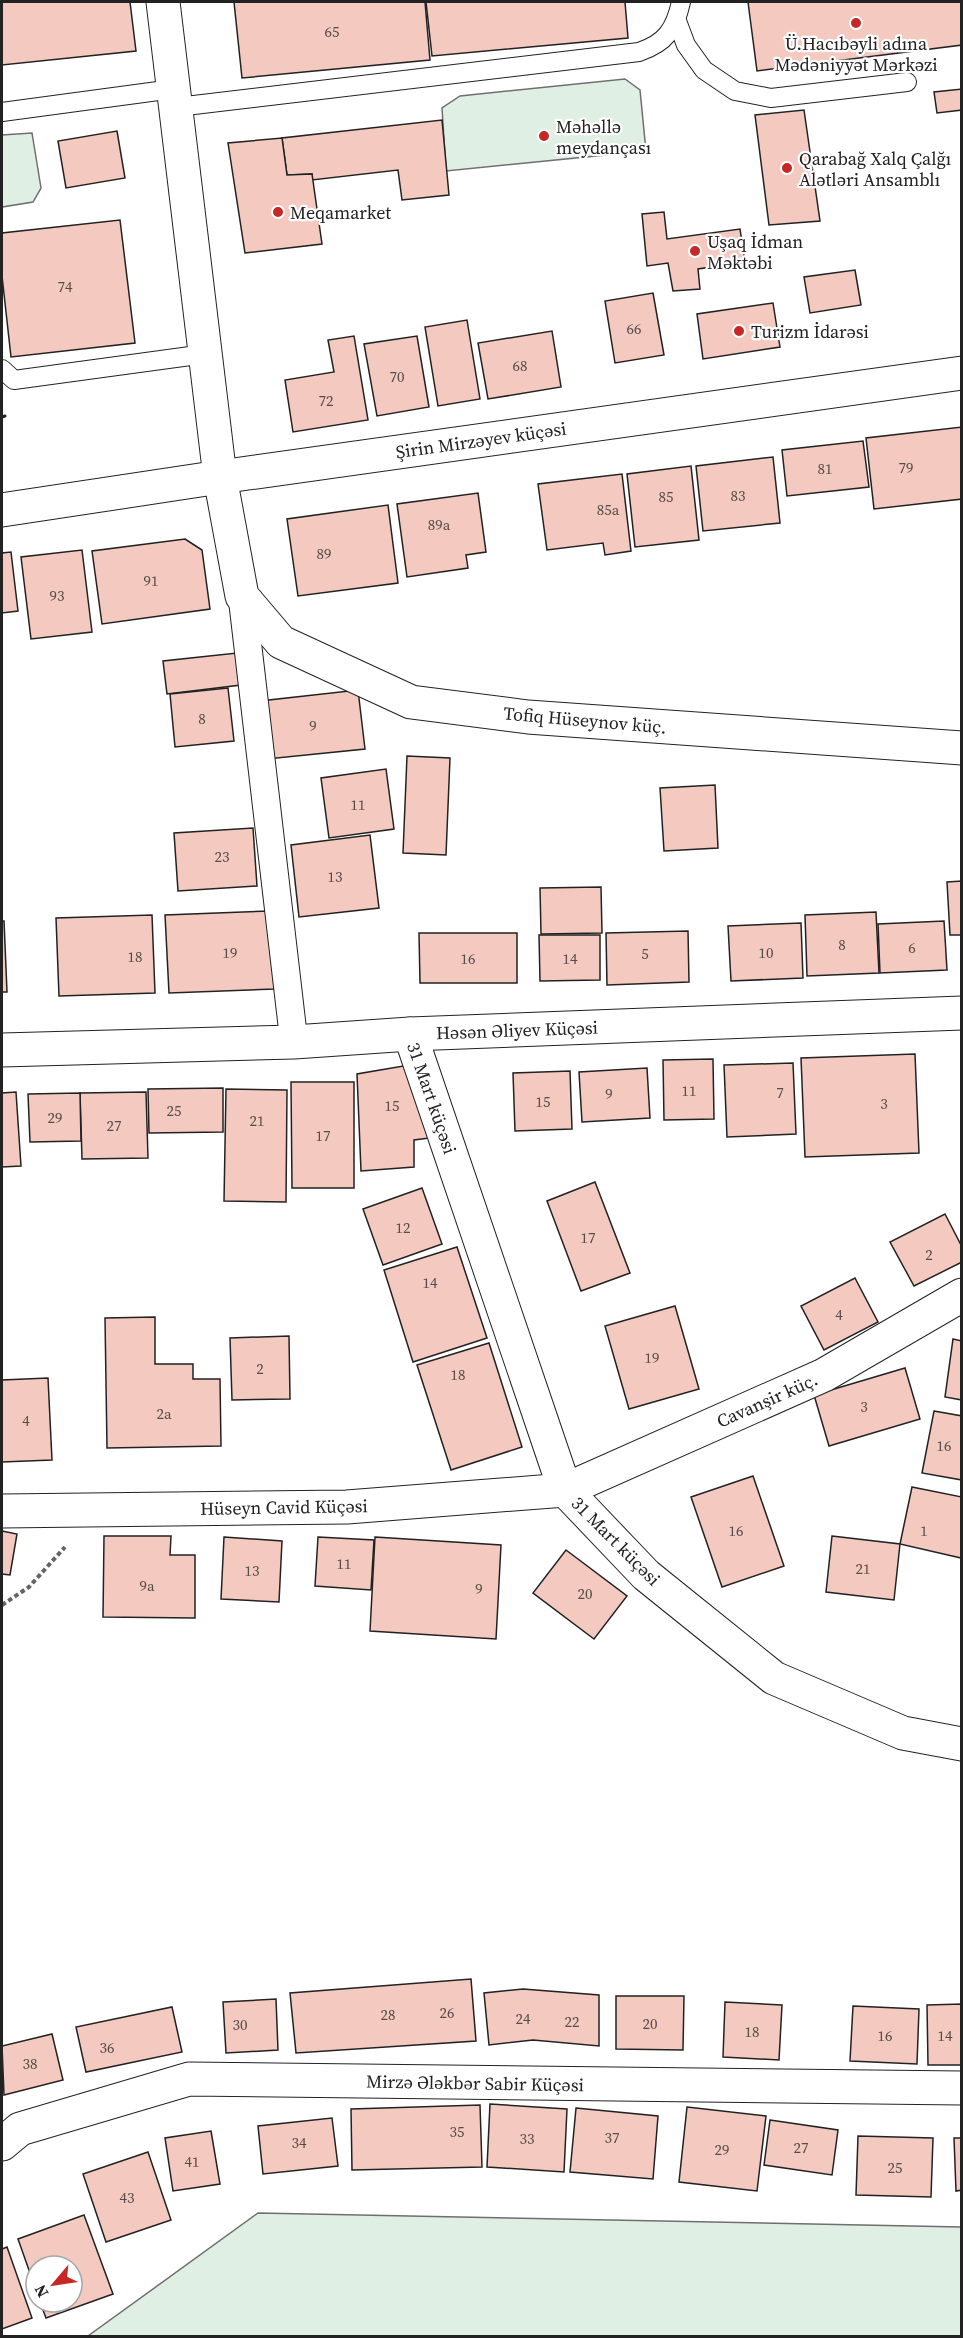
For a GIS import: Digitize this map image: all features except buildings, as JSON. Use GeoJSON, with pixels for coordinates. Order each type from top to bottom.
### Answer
{"type":"FeatureCollection","features":[{"type":"Feature","properties":{"kind":"street"},"geometry":{"type":"LineString","coordinates":[[163,2],[220,477],[242,596],[294,1041]]}},
{"type":"Feature","properties":{"kind":"street","name":"Şirin Mirzəyev küçəsi"},"geometry":{"type":"LineString","coordinates":[[2,510],[220,477],[962,373]]}},
{"type":"Feature","properties":{"kind":"street","name":"Tofiq Hüseynov küç."},"geometry":{"type":"LineString","coordinates":[[242,596],[281,642],[411,702],[528,717],[962,748]]}},
{"type":"Feature","properties":{"kind":"street","name":"Həsən Əliyev Küçəsi"},"geometry":{"type":"LineString","coordinates":[[2,1050],[294,1041],[410,1034],[962,1013]]}},
{"type":"Feature","properties":{"kind":"street","name":"31 Mart küçəsi"},"geometry":{"type":"LineString","coordinates":[[410,1034],[565,1490],[646,1575],[774,1678],[903,1733],[962,1744]]}},
{"type":"Feature","properties":{"kind":"street","name":"Cavanşir küç."},"geometry":{"type":"LineString","coordinates":[[565,1490],[824,1375],[962,1295]]}},
{"type":"Feature","properties":{"kind":"street","name":"Hüseyn Cavid Küçəsi"},"geometry":{"type":"LineString","coordinates":[[2,1510],[347,1507],[565,1490]]}},
{"type":"Feature","properties":{"kind":"street","name":"Mirzə Ələkbər Sabir Küçəsi"},"geometry":{"type":"LineString","coordinates":[[2,2144],[20,2129],[189,2079],[962,2088]]}},
{"type":"Feature","properties":{"kind":"lane"},"geometry":{"type":"LineString","coordinates":[[2,112],[175,98],[639,52],[654,47],[668,37],[677,21],[681,2]]}},
{"type":"Feature","properties":{"kind":"lane"},"geometry":{"type":"LineString","coordinates":[[677,21],[686,45],[704,70],[735,92],[771,98],[907,82]]}},
{"type":"Feature","properties":{"kind":"lane"},"geometry":{"type":"LineString","coordinates":[[2,369],[15,380],[205,354]]}},
{"type":"Feature","properties":{"kind":"path"},"geometry":{"type":"LineString","coordinates":[[2,1605],[29,1587],[72,1539]]}},
{"type":"Feature","properties":{"kind":"green space","name":"Məhəllə meydançası"},"geometry":{"type":"Polygon","coordinates":[[[625,79],[640,90],[646,151],[446,171],[442,108],[460,96],[625,79]]]}},
{"type":"Feature","properties":{"kind":"green space"},"geometry":{"type":"Polygon","coordinates":[[[32,133],[41,188],[33,202],[2,207],[2,135],[32,133]]]}},
{"type":"Feature","properties":{"kind":"green space"},"geometry":{"type":"Polygon","coordinates":[[[258,2213],[961,2227],[961,2336],[88,2336],[258,2213]]]}},
{"type":"Feature","properties":{"kind":"place","name":"Ü.Hacıbəyli adına Mədəniyyət Mərkəzi"},"geometry":{"type":"Point","coordinates":[856,23]}},
{"type":"Feature","properties":{"kind":"place","name":"Məhəllə meydançası"},"geometry":{"type":"Point","coordinates":[544,136]}},
{"type":"Feature","properties":{"kind":"place","name":"Qarabağ Xalq Çalğı Alətləri Ansamblı"},"geometry":{"type":"Point","coordinates":[787,168]}},
{"type":"Feature","properties":{"kind":"place","name":"Meqamarket"},"geometry":{"type":"Point","coordinates":[278,212]}},
{"type":"Feature","properties":{"kind":"place","name":"Uşaq İdman Məktəbi"},"geometry":{"type":"Point","coordinates":[695,251]}},
{"type":"Feature","properties":{"kind":"place","name":"Turizm İdarəsi"},"geometry":{"type":"Point","coordinates":[739,331]}}]}
